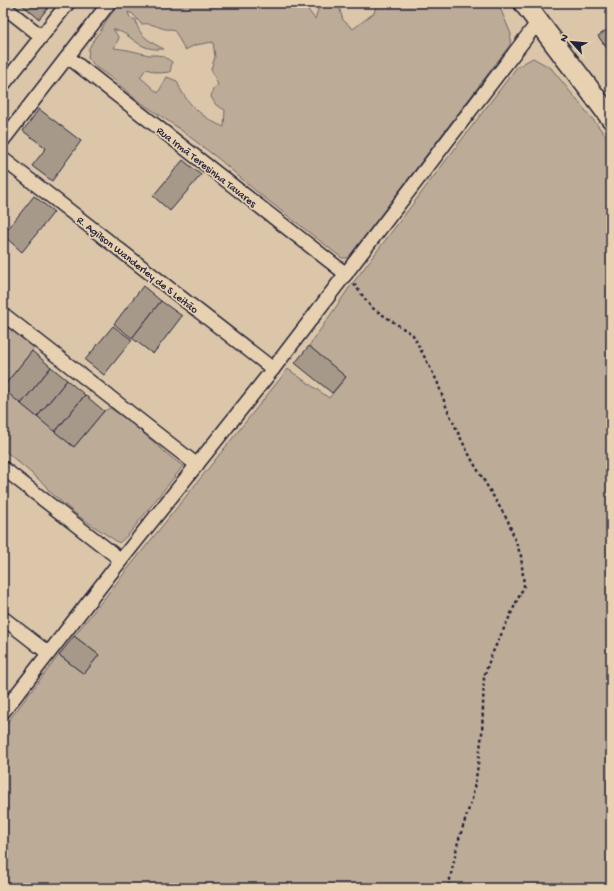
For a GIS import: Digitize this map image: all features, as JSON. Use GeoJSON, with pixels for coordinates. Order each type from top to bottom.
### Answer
{"type":"FeatureCollection","features":[{"type":"Feature","properties":{"kind":"main road"},"geometry":{"type":"LineString","coordinates":[[524,3],[611,118]]}},
{"type":"Feature","properties":{"kind":"street"},"geometry":{"type":"LineString","coordinates":[[3,85],[68,3]]}},
{"type":"Feature","properties":{"kind":"street"},"geometry":{"type":"LineString","coordinates":[[3,6],[41,36]]}},
{"type":"Feature","properties":{"kind":"street"},"geometry":{"type":"LineString","coordinates":[[3,140],[68,57],[104,6]]}},
{"type":"Feature","properties":{"kind":"street"},"geometry":{"type":"LineString","coordinates":[[3,712],[121,560],[273,369],[538,22]]}},
{"type":"Feature","properties":{"kind":"street","name":"Rua Irmã Teresinha Tavares"},"geometry":{"type":"LineString","coordinates":[[68,57],[346,274]]}},
{"type":"Feature","properties":{"kind":"street","name":"R. Agilson Wanderley de S Leitão"},"geometry":{"type":"LineString","coordinates":[[3,158],[273,369]]}},
{"type":"Feature","properties":{"kind":"street"},"geometry":{"type":"LineString","coordinates":[[3,314],[197,465]]}},
{"type":"Feature","properties":{"kind":"street"},"geometry":{"type":"LineString","coordinates":[[3,468],[121,560]]}},
{"type":"Feature","properties":{"kind":"street"},"geometry":{"type":"LineString","coordinates":[[3,618],[48,653]]}},
{"type":"Feature","properties":{"kind":"path"},"geometry":{"type":"LineString","coordinates":[[346,274],[372,307],[413,335],[437,381],[447,409],[466,448],[508,521],[521,556],[524,586],[491,656],[484,677],[482,734],[477,772],[472,799],[458,842],[449,888]]}},
{"type":"Feature","properties":{"kind":"shaded area"},"geometry":{"type":"Polygon","coordinates":[[[120,3],[303,3],[315,19],[320,3],[338,3],[343,20],[353,29],[374,13],[377,3],[498,3],[511,34],[510,45],[348,258],[342,258],[257,192],[220,160],[177,127],[134,98],[113,79],[97,68],[88,58],[89,48],[106,21],[120,3]],[[128,12],[130,18],[136,20],[142,34],[150,41],[164,49],[147,48],[124,33],[113,29],[119,38],[114,48],[149,55],[163,56],[172,62],[170,72],[159,73],[146,69],[140,77],[158,93],[167,77],[177,81],[184,96],[196,109],[209,119],[224,127],[225,110],[216,105],[211,97],[213,89],[218,85],[211,69],[215,57],[213,42],[195,45],[185,50],[176,33],[172,29],[164,29],[150,24],[141,24],[133,14],[128,12]]]}},
{"type":"Feature","properties":{"kind":"shaded area"},"geometry":{"type":"Polygon","coordinates":[[[533,58],[551,68],[611,142],[611,888],[3,888],[3,728],[59,655],[84,674],[99,655],[74,636],[288,369],[329,398],[346,377],[309,346],[349,288],[517,67],[533,58]]]}},
{"type":"Feature","properties":{"kind":"shaded area"},"geometry":{"type":"Polygon","coordinates":[[[3,322],[35,347],[3,387],[3,322]]]}},
{"type":"Feature","properties":{"kind":"shaded area"},"geometry":{"type":"Polygon","coordinates":[[[3,389],[74,447],[104,411],[110,408],[128,420],[183,466],[128,535],[119,543],[77,515],[3,449],[3,389]]]}},
{"type":"Feature","properties":{"kind":"building"},"geometry":{"type":"Polygon","coordinates":[[[20,3],[52,3],[39,19],[20,3]]]}},
{"type":"Feature","properties":{"kind":"building"},"geometry":{"type":"Polygon","coordinates":[[[611,27],[611,54],[598,36],[611,27]]]}},
{"type":"Feature","properties":{"kind":"building"},"geometry":{"type":"Polygon","coordinates":[[[39,109],[81,141],[52,181],[32,166],[46,148],[23,131],[39,109]]]}},
{"type":"Feature","properties":{"kind":"building"},"geometry":{"type":"Polygon","coordinates":[[[183,160],[201,175],[170,211],[153,196],[183,160]]]}},
{"type":"Feature","properties":{"kind":"building"},"geometry":{"type":"Polygon","coordinates":[[[34,196],[54,212],[22,252],[3,235],[34,196]]]}},
{"type":"Feature","properties":{"kind":"building"},"geometry":{"type":"Polygon","coordinates":[[[143,286],[161,301],[132,338],[114,324],[143,286]]]}},
{"type":"Feature","properties":{"kind":"building"},"geometry":{"type":"Polygon","coordinates":[[[161,301],[182,316],[153,354],[132,338],[161,301]]]}},
{"type":"Feature","properties":{"kind":"building"},"geometry":{"type":"Polygon","coordinates":[[[113,326],[132,340],[104,375],[85,360],[113,326]]]}},
{"type":"Feature","properties":{"kind":"building"},"geometry":{"type":"Polygon","coordinates":[[[309,346],[346,377],[332,393],[295,363],[309,346]]]}},
{"type":"Feature","properties":{"kind":"building"},"geometry":{"type":"Polygon","coordinates":[[[32,351],[51,367],[21,404],[3,389],[3,387],[32,351]]]}},
{"type":"Feature","properties":{"kind":"building"},"geometry":{"type":"Polygon","coordinates":[[[51,367],[67,380],[37,417],[21,404],[51,367]]]}},
{"type":"Feature","properties":{"kind":"building"},"geometry":{"type":"Polygon","coordinates":[[[67,380],[85,395],[55,432],[37,417],[67,380]]]}},
{"type":"Feature","properties":{"kind":"building"},"geometry":{"type":"Polygon","coordinates":[[[85,395],[104,411],[74,447],[55,432],[85,395]]]}},
{"type":"Feature","properties":{"kind":"building"},"geometry":{"type":"Polygon","coordinates":[[[74,636],[99,655],[84,674],[59,655],[74,636]]]}}]}
